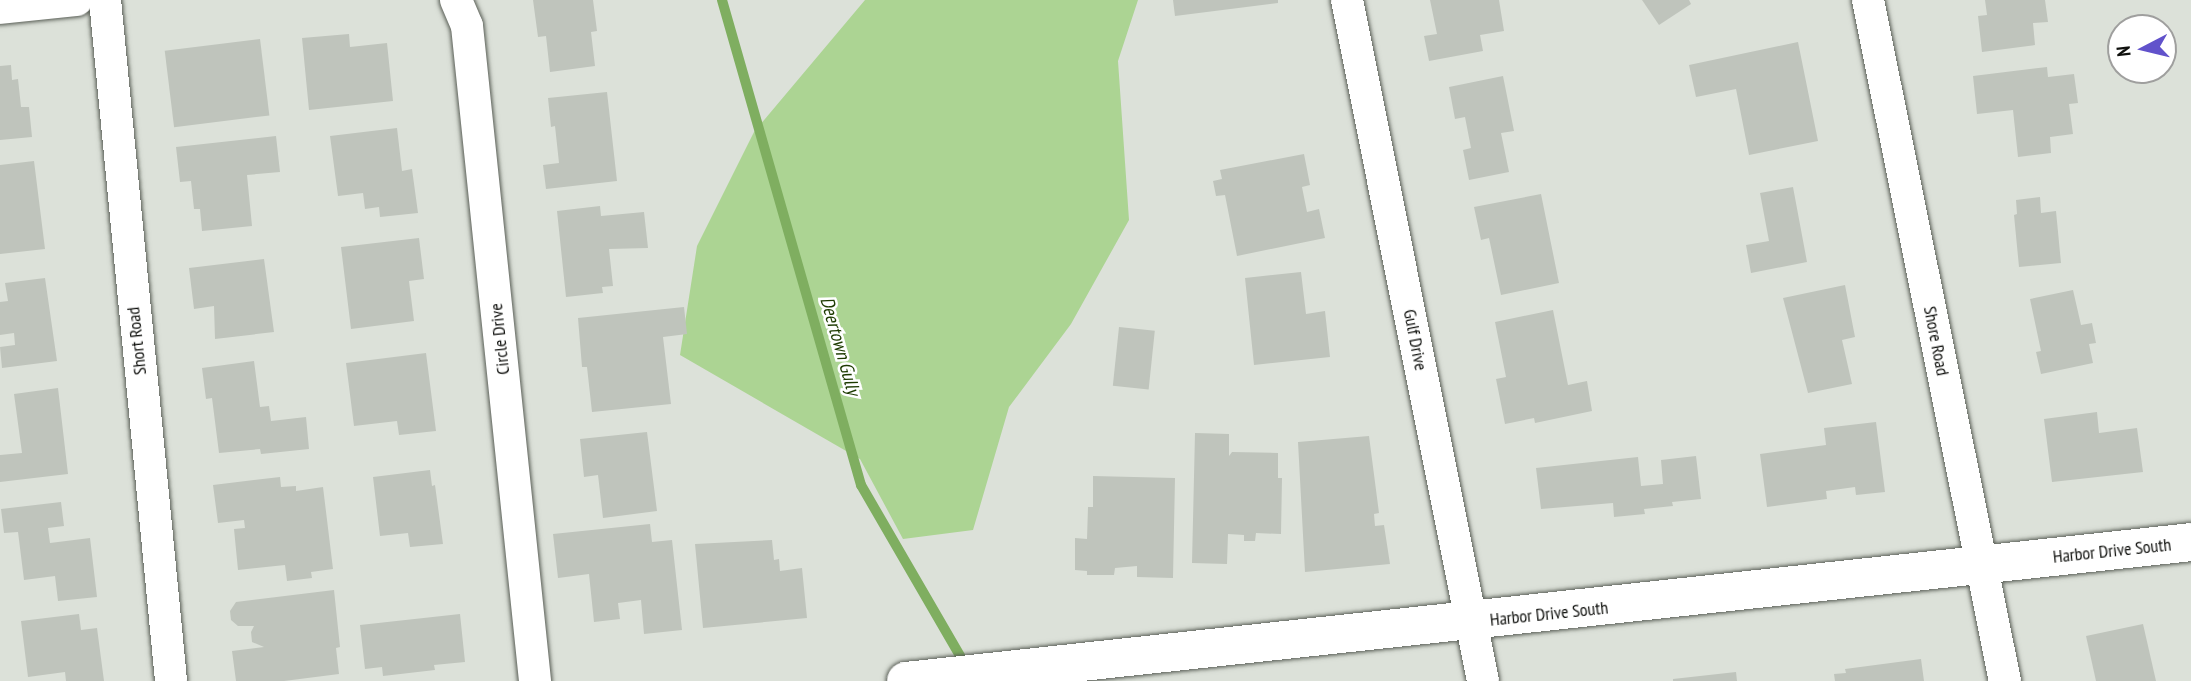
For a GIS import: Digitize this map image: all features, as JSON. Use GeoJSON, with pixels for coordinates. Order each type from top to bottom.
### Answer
{"type":"FeatureCollection","features":[{"type":"Feature","properties":{"kind":"street"},"geometry":{"type":"LineString","coordinates":[[13,7],[77,0]]}},
{"type":"Feature","properties":{"kind":"street","name":"Short Road"},"geometry":{"type":"LineString","coordinates":[[105,0],[171,681]]}},
{"type":"Feature","properties":{"kind":"street","name":"Circle Drive"},"geometry":{"type":"LineString","coordinates":[[456,0],[467,26],[535,681]]}},
{"type":"Feature","properties":{"kind":"street","name":"Gulf Drive"},"geometry":{"type":"LineString","coordinates":[[1347,0],[1483,681]]}},
{"type":"Feature","properties":{"kind":"street","name":"Shore Road"},"geometry":{"type":"LineString","coordinates":[[1868,0],[2005,681]]}},
{"type":"Feature","properties":{"kind":"street","name":"Harbor Drive South"},"geometry":{"type":"LineString","coordinates":[[911,680],[1472,622],[2191,542]]}},
{"type":"Feature","properties":{"kind":"green space"},"geometry":{"type":"Polygon","coordinates":[[[865,0],[1138,0],[1118,61],[1129,220],[1071,324],[1009,407],[973,530],[903,539],[860,459],[680,355],[697,246],[754,132],[865,0]]]}},
{"type":"Feature","properties":{"kind":"building"},"geometry":{"type":"Polygon","coordinates":[[[533,0],[593,0],[597,31],[591,32],[595,66],[550,72],[546,36],[538,37],[533,0]]]}},
{"type":"Feature","properties":{"kind":"building"},"geometry":{"type":"Polygon","coordinates":[[[1173,0],[1278,0],[1278,3],[1175,16],[1173,0]]]}},
{"type":"Feature","properties":{"kind":"building"},"geometry":{"type":"Polygon","coordinates":[[[1430,0],[1499,0],[1504,31],[1480,35],[1483,51],[1429,61],[1424,36],[1437,34],[1430,0]]]}},
{"type":"Feature","properties":{"kind":"building"},"geometry":{"type":"Polygon","coordinates":[[[1642,0],[1689,0],[1691,4],[1659,25],[1642,0]]]}},
{"type":"Feature","properties":{"kind":"building"},"geometry":{"type":"Polygon","coordinates":[[[1985,0],[2045,0],[2048,22],[2033,23],[2035,45],[1982,52],[1978,16],[1987,15],[1985,0]]]}},
{"type":"Feature","properties":{"kind":"building"},"geometry":{"type":"Polygon","coordinates":[[[349,34],[350,47],[387,43],[393,101],[309,110],[302,38],[349,34]]]}},
{"type":"Feature","properties":{"kind":"building"},"geometry":{"type":"Polygon","coordinates":[[[260,39],[269,115],[174,127],[165,51],[260,39]]]}},
{"type":"Feature","properties":{"kind":"building"},"geometry":{"type":"Polygon","coordinates":[[[1798,42],[1818,141],[1749,155],[1736,89],[1696,97],[1689,65],[1798,42]]]}},
{"type":"Feature","properties":{"kind":"building"},"geometry":{"type":"Polygon","coordinates":[[[11,65],[12,80],[18,79],[21,107],[29,107],[32,137],[0,140],[0,66],[11,65]]]}},
{"type":"Feature","properties":{"kind":"building"},"geometry":{"type":"Polygon","coordinates":[[[2047,67],[2048,77],[2074,74],[2078,103],[2069,104],[2073,134],[2050,137],[2051,153],[2018,157],[2013,110],[1977,114],[1973,76],[2047,67]]]}},
{"type":"Feature","properties":{"kind":"building"},"geometry":{"type":"Polygon","coordinates":[[[1503,76],[1514,131],[1501,133],[1509,172],[1469,180],[1463,150],[1471,148],[1465,117],[1455,119],[1449,87],[1503,76]]]}},
{"type":"Feature","properties":{"kind":"building"},"geometry":{"type":"Polygon","coordinates":[[[607,92],[617,181],[546,189],[543,165],[559,163],[555,126],[551,127],[548,98],[607,92]]]}},
{"type":"Feature","properties":{"kind":"building"},"geometry":{"type":"Polygon","coordinates":[[[397,128],[402,171],[412,169],[418,213],[380,217],[379,207],[365,209],[363,193],[338,196],[330,136],[397,128]]]}},
{"type":"Feature","properties":{"kind":"building"},"geometry":{"type":"Polygon","coordinates":[[[276,136],[280,172],[247,175],[252,226],[202,231],[200,209],[194,209],[191,181],[180,182],[176,147],[276,136]]]}},
{"type":"Feature","properties":{"kind":"building"},"geometry":{"type":"Polygon","coordinates":[[[1304,154],[1310,185],[1302,187],[1307,212],[1319,209],[1325,238],[1237,256],[1225,195],[1216,196],[1213,181],[1222,179],[1220,170],[1304,154]]]}},
{"type":"Feature","properties":{"kind":"building"},"geometry":{"type":"Polygon","coordinates":[[[34,161],[45,249],[0,254],[0,165],[34,161]]]}},
{"type":"Feature","properties":{"kind":"building"},"geometry":{"type":"Polygon","coordinates":[[[1793,187],[1807,262],[1751,273],[1746,245],[1769,241],[1760,193],[1793,187]]]}},
{"type":"Feature","properties":{"kind":"building"},"geometry":{"type":"Polygon","coordinates":[[[1541,194],[1559,283],[1501,295],[1489,238],[1481,240],[1474,207],[1541,194]]]}},
{"type":"Feature","properties":{"kind":"building"},"geometry":{"type":"Polygon","coordinates":[[[2040,197],[2041,213],[2056,211],[2061,263],[2019,267],[2014,215],[2017,214],[2016,200],[2040,197]]]}},
{"type":"Feature","properties":{"kind":"building"},"geometry":{"type":"Polygon","coordinates":[[[600,206],[601,216],[644,212],[648,248],[609,249],[613,286],[602,287],[603,293],[566,297],[557,211],[600,206]]]}},
{"type":"Feature","properties":{"kind":"building"},"geometry":{"type":"Polygon","coordinates":[[[419,238],[424,279],[409,281],[414,321],[351,329],[341,247],[419,238]]]}},
{"type":"Feature","properties":{"kind":"building"},"geometry":{"type":"Polygon","coordinates":[[[264,259],[274,332],[215,339],[214,306],[194,309],[189,268],[264,259]]]}},
{"type":"Feature","properties":{"kind":"building"},"geometry":{"type":"Polygon","coordinates":[[[1301,272],[1306,314],[1325,311],[1330,357],[1254,365],[1245,278],[1301,272]]]}},
{"type":"Feature","properties":{"kind":"building"},"geometry":{"type":"Polygon","coordinates":[[[45,278],[57,361],[2,368],[0,347],[15,345],[14,333],[0,335],[0,302],[8,301],[5,283],[45,278]]]}},
{"type":"Feature","properties":{"kind":"building"},"geometry":{"type":"Polygon","coordinates":[[[1845,285],[1855,337],[1842,340],[1852,384],[1808,393],[1783,298],[1845,285]]]}},
{"type":"Feature","properties":{"kind":"building"},"geometry":{"type":"Polygon","coordinates":[[[2073,290],[2081,325],[2092,323],[2096,343],[2089,344],[2093,363],[2041,374],[2036,352],[2041,351],[2030,299],[2073,290]]]}},
{"type":"Feature","properties":{"kind":"building"},"geometry":{"type":"Polygon","coordinates":[[[684,307],[687,334],[663,337],[671,404],[592,412],[587,367],[582,367],[578,318],[684,307]]]}},
{"type":"Feature","properties":{"kind":"building"},"geometry":{"type":"Polygon","coordinates":[[[1553,310],[1568,385],[1587,381],[1592,411],[1535,423],[1534,418],[1505,424],[1496,379],[1506,377],[1495,322],[1553,310]]]}},
{"type":"Feature","properties":{"kind":"building"},"geometry":{"type":"Polygon","coordinates":[[[1119,327],[1155,331],[1149,389],[1113,386],[1119,327]]]}},
{"type":"Feature","properties":{"kind":"building"},"geometry":{"type":"Polygon","coordinates":[[[426,353],[436,431],[399,435],[397,421],[354,426],[346,363],[426,353]]]}},
{"type":"Feature","properties":{"kind":"building"},"geometry":{"type":"Polygon","coordinates":[[[254,361],[260,407],[269,406],[271,421],[306,417],[309,449],[261,454],[260,449],[219,453],[212,398],[206,399],[202,368],[254,361]]]}},
{"type":"Feature","properties":{"kind":"building"},"geometry":{"type":"Polygon","coordinates":[[[58,388],[68,474],[0,482],[0,455],[22,453],[14,394],[58,388]]]}},
{"type":"Feature","properties":{"kind":"building"},"geometry":{"type":"Polygon","coordinates":[[[2097,412],[2099,433],[2137,428],[2143,472],[2052,482],[2044,419],[2097,412]]]}},
{"type":"Feature","properties":{"kind":"building"},"geometry":{"type":"Polygon","coordinates":[[[1876,422],[1885,492],[1856,495],[1855,487],[1826,491],[1827,499],[1767,507],[1760,454],[1826,445],[1824,428],[1876,422]]]}},
{"type":"Feature","properties":{"kind":"building"},"geometry":{"type":"Polygon","coordinates":[[[647,432],[657,511],[603,518],[598,475],[584,477],[580,439],[647,432]]]}},
{"type":"Feature","properties":{"kind":"building"},"geometry":{"type":"Polygon","coordinates":[[[1195,433],[1229,434],[1229,456],[1232,452],[1278,453],[1278,478],[1282,478],[1281,534],[1256,533],[1255,541],[1244,541],[1244,535],[1228,534],[1227,564],[1192,563],[1195,433]]]}},
{"type":"Feature","properties":{"kind":"building"},"geometry":{"type":"Polygon","coordinates":[[[1369,436],[1379,513],[1374,514],[1375,526],[1384,525],[1390,564],[1305,572],[1298,442],[1369,436]]]}},
{"type":"Feature","properties":{"kind":"building"},"geometry":{"type":"Polygon","coordinates":[[[1696,456],[1701,499],[1644,509],[1645,514],[1614,517],[1613,503],[1541,509],[1536,468],[1638,457],[1641,486],[1663,484],[1661,460],[1696,456]]]}},
{"type":"Feature","properties":{"kind":"building"},"geometry":{"type":"Polygon","coordinates":[[[430,470],[432,486],[435,485],[443,544],[410,547],[408,533],[380,536],[373,477],[430,470]]]}},
{"type":"Feature","properties":{"kind":"building"},"geometry":{"type":"Polygon","coordinates":[[[1093,476],[1175,478],[1173,578],[1137,577],[1137,566],[1115,568],[1114,575],[1087,575],[1087,571],[1075,570],[1075,538],[1087,539],[1088,507],[1093,507],[1093,476]]]}},
{"type":"Feature","properties":{"kind":"building"},"geometry":{"type":"Polygon","coordinates":[[[280,477],[281,487],[296,486],[296,491],[323,487],[333,569],[311,572],[312,578],[287,581],[285,565],[238,570],[234,529],[245,528],[244,520],[218,523],[213,485],[280,477]]]}},
{"type":"Feature","properties":{"kind":"building"},"geometry":{"type":"Polygon","coordinates":[[[61,502],[64,526],[48,528],[50,543],[90,538],[97,597],[58,601],[55,576],[24,580],[18,532],[4,533],[1,509],[61,502]]]}},
{"type":"Feature","properties":{"kind":"building"},"geometry":{"type":"Polygon","coordinates":[[[650,524],[652,542],[672,540],[682,630],[644,634],[641,600],[618,603],[620,619],[594,622],[589,574],[558,578],[553,534],[650,524]]]}},
{"type":"Feature","properties":{"kind":"building"},"geometry":{"type":"Polygon","coordinates":[[[772,540],[774,560],[779,559],[780,571],[802,568],[807,618],[703,628],[695,544],[772,540]]]}},
{"type":"Feature","properties":{"kind":"building"},"geometry":{"type":"Polygon","coordinates":[[[334,590],[340,647],[336,648],[339,674],[284,681],[236,681],[232,651],[264,647],[252,642],[251,632],[254,626],[238,626],[231,620],[230,611],[236,602],[334,590]]]}},
{"type":"Feature","properties":{"kind":"building"},"geometry":{"type":"Polygon","coordinates":[[[79,614],[81,630],[97,628],[104,681],[66,681],[65,672],[28,677],[21,621],[79,614]]]}},
{"type":"Feature","properties":{"kind":"building"},"geometry":{"type":"Polygon","coordinates":[[[460,614],[465,662],[434,665],[435,670],[383,676],[382,667],[365,669],[360,625],[460,614]]]}},
{"type":"Feature","properties":{"kind":"building"},"geometry":{"type":"Polygon","coordinates":[[[2143,624],[2156,681],[2096,681],[2086,636],[2143,624]]]}},
{"type":"Feature","properties":{"kind":"building"},"geometry":{"type":"Polygon","coordinates":[[[1921,659],[1924,681],[1835,681],[1834,674],[1846,673],[1845,669],[1921,659]]]}},
{"type":"Feature","properties":{"kind":"building"},"geometry":{"type":"Polygon","coordinates":[[[1736,672],[1737,681],[1673,681],[1673,679],[1736,672]]]}},
{"type":"Feature","properties":{"kind":"waterway","name":"Deertown Gully"},"geometry":{"type":"LineString","coordinates":[[722,0],[861,485],[966,666]]}}]}
